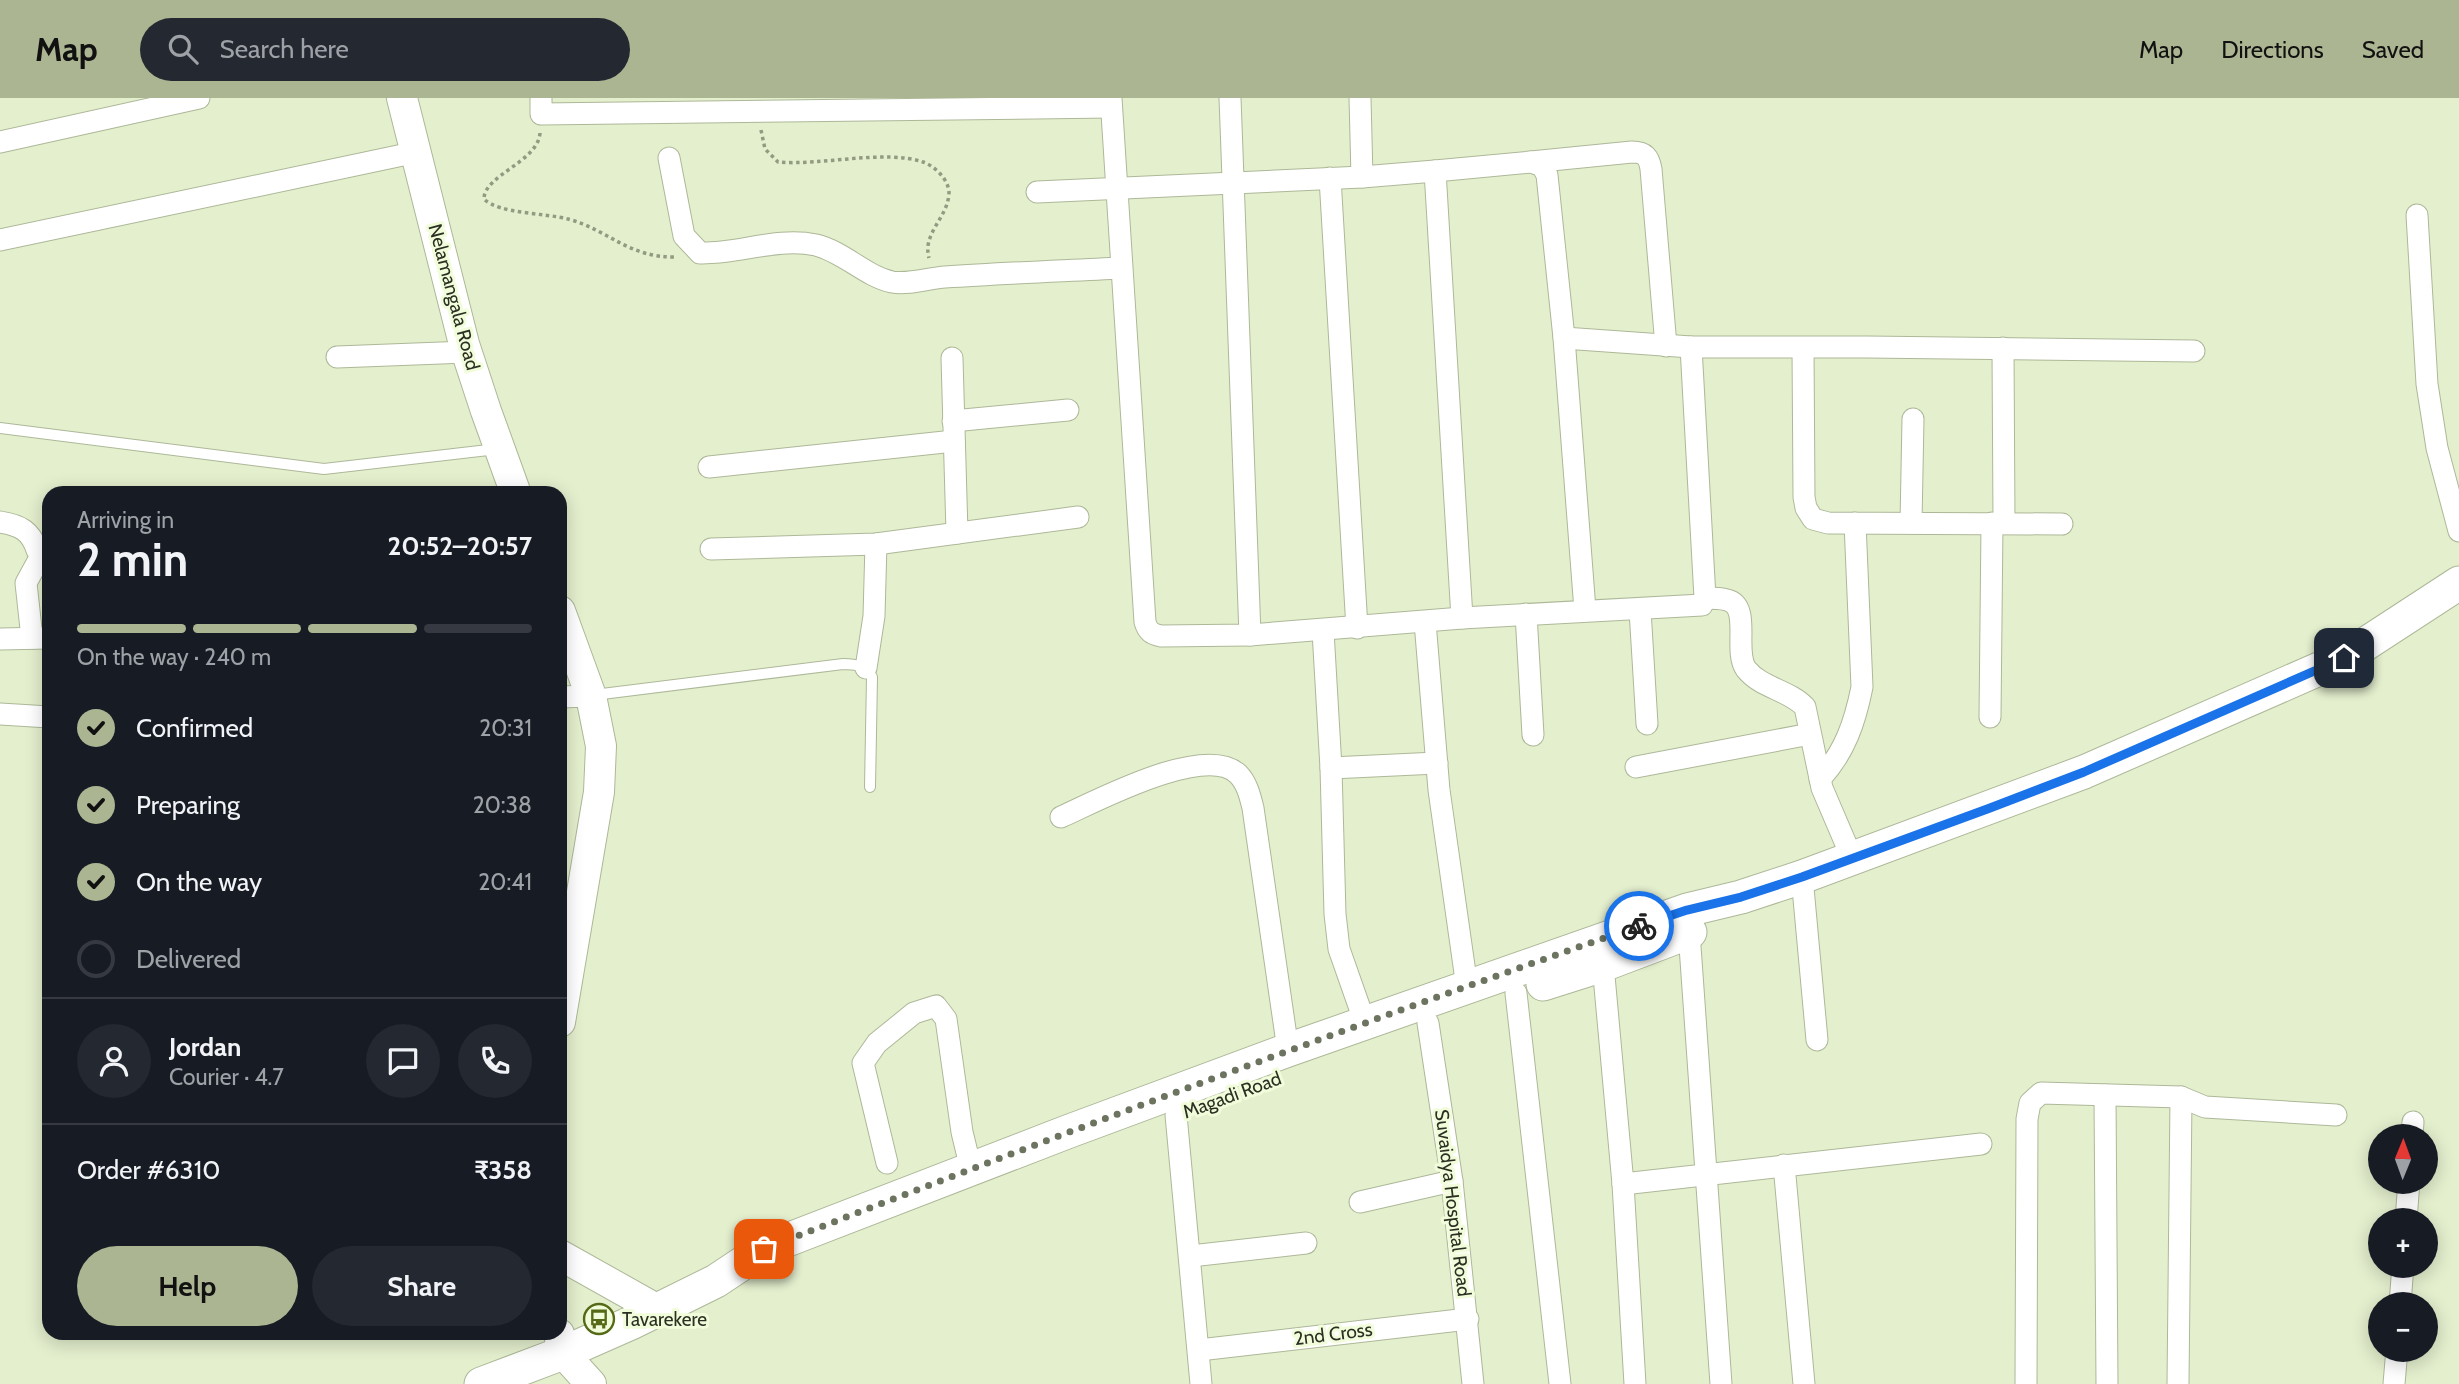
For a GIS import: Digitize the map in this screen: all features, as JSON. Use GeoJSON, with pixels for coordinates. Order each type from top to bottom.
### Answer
{"type":"FeatureCollection","features":[{"type":"Feature","properties":{"kind":"main road","name":"Nelamangala Road"},"geometry":{"type":"LineString","coordinates":[[402,98],[467,352],[513,486]]}},
{"type":"Feature","properties":{"kind":"main road","name":"Magadi Road"},"geometry":{"type":"LineString","coordinates":[[481,1384],[561,1343],[658,1310],[716,1281],[768,1269],[971,1169],[1288,1050],[1687,910],[1741,897],[1802,877],[2084,772],[2344,658],[2459,583]]}},
{"type":"Feature","properties":{"kind":"main road"},"geometry":{"type":"LineString","coordinates":[[567,636],[591,696],[601,746],[599,792],[567,981]]}},
{"type":"Feature","properties":{"kind":"main road","name":"Magadi Road"},"geometry":{"type":"LineString","coordinates":[[864,1222],[1176,1115],[1429,1023],[1603,965],[1689,933],[1741,897]]}},
{"type":"Feature","properties":{"kind":"main road"},"geometry":{"type":"LineString","coordinates":[[567,1259],[658,1310]]}},
{"type":"Feature","properties":{"kind":"main road"},"geometry":{"type":"LineString","coordinates":[[561,1343],[592,1384]]}},
{"type":"Feature","properties":{"kind":"street"},"geometry":{"type":"LineString","coordinates":[[0,142],[134,105],[199,98]]}},
{"type":"Feature","properties":{"kind":"street"},"geometry":{"type":"LineString","coordinates":[[1230,98],[1250,635]]}},
{"type":"Feature","properties":{"kind":"street"},"geometry":{"type":"LineString","coordinates":[[1360,98],[1362,177]]}},
{"type":"Feature","properties":{"kind":"street"},"geometry":{"type":"LineString","coordinates":[[541,106],[756,111],[1111,102],[1148,630],[1161,636],[1323,631],[1462,618],[1699,606],[1704,603],[1705,598],[1691,347]]}},
{"type":"Feature","properties":{"kind":"street"},"geometry":{"type":"LineString","coordinates":[[0,240],[417,152]]}},
{"type":"Feature","properties":{"kind":"street"},"geometry":{"type":"LineString","coordinates":[[1037,192],[1362,177],[1632,152],[1644,154],[1651,169],[1666,346]]}},
{"type":"Feature","properties":{"kind":"street"},"geometry":{"type":"LineString","coordinates":[[669,158],[684,236],[700,253],[798,243],[829,249],[892,282],[1121,268]]}},
{"type":"Feature","properties":{"kind":"street"},"geometry":{"type":"LineString","coordinates":[[1531,162],[1542,166],[1550,189],[1585,610]]}},
{"type":"Feature","properties":{"kind":"street"},"geometry":{"type":"LineString","coordinates":[[1435,171],[1462,618]]}},
{"type":"Feature","properties":{"kind":"street"},"geometry":{"type":"LineString","coordinates":[[1329,178],[1357,628]]}},
{"type":"Feature","properties":{"kind":"street"},"geometry":{"type":"LineString","coordinates":[[2417,215],[2427,384],[2437,448],[2459,531]]}},
{"type":"Feature","properties":{"kind":"street"},"geometry":{"type":"LineString","coordinates":[[1564,338],[1691,347],[2194,351]]}},
{"type":"Feature","properties":{"kind":"street"},"geometry":{"type":"LineString","coordinates":[[1803,348],[1806,508],[1813,519],[1818,522],[1855,523],[2062,524]]}},
{"type":"Feature","properties":{"kind":"street"},"geometry":{"type":"LineString","coordinates":[[1990,717],[2003,348]]}},
{"type":"Feature","properties":{"kind":"street"},"geometry":{"type":"LineString","coordinates":[[337,357],[467,352]]}},
{"type":"Feature","properties":{"kind":"street"},"geometry":{"type":"LineString","coordinates":[[952,358],[957,533]]}},
{"type":"Feature","properties":{"kind":"street"},"geometry":{"type":"LineString","coordinates":[[709,467],[954,431],[1068,410]]}},
{"type":"Feature","properties":{"kind":"street"},"geometry":{"type":"LineString","coordinates":[[1911,523],[1913,419]]}},
{"type":"Feature","properties":{"kind":"street"},"geometry":{"type":"LineString","coordinates":[[711,549],[876,544],[1078,517]]}},
{"type":"Feature","properties":{"kind":"street"},"geometry":{"type":"LineString","coordinates":[[0,522],[16,525],[32,535],[37,550],[42,552]]}},
{"type":"Feature","properties":{"kind":"street"},"geometry":{"type":"LineString","coordinates":[[1820,779],[1842,752],[1859,704],[1862,687],[1855,523]]}},
{"type":"Feature","properties":{"kind":"street"},"geometry":{"type":"LineString","coordinates":[[866,668],[874,615],[876,544]]}},
{"type":"Feature","properties":{"kind":"street"},"geometry":{"type":"LineString","coordinates":[[0,639],[41,638],[26,583],[42,560]]}},
{"type":"Feature","properties":{"kind":"street"},"geometry":{"type":"LineString","coordinates":[[1705,598],[1730,600],[1737,607],[1740,617],[1741,659],[1746,669],[1759,680],[1805,707],[1820,779],[1852,858]]}},
{"type":"Feature","properties":{"kind":"street"},"geometry":{"type":"LineString","coordinates":[[1640,610],[1647,724]]}},
{"type":"Feature","properties":{"kind":"street"},"geometry":{"type":"LineString","coordinates":[[1526,614],[1533,734]]}},
{"type":"Feature","properties":{"kind":"street"},"geometry":{"type":"LineString","coordinates":[[1425,622],[1437,763],[1467,987]]}},
{"type":"Feature","properties":{"kind":"street"},"geometry":{"type":"LineString","coordinates":[[1323,631],[1331,768],[1335,914],[1339,948],[1365,1023]]}},
{"type":"Feature","properties":{"kind":"street"},"geometry":{"type":"LineString","coordinates":[[567,697],[591,696]]}},
{"type":"Feature","properties":{"kind":"street"},"geometry":{"type":"LineString","coordinates":[[0,714],[42,717]]}},
{"type":"Feature","properties":{"kind":"street"},"geometry":{"type":"LineString","coordinates":[[1636,767],[1810,734]]}},
{"type":"Feature","properties":{"kind":"street"},"geometry":{"type":"LineString","coordinates":[[1331,768],[1437,763]]}},
{"type":"Feature","properties":{"kind":"street"},"geometry":{"type":"LineString","coordinates":[[1061,817],[1161,774],[1191,766],[1215,765],[1237,773],[1247,788],[1253,808],[1288,1050]]}},
{"type":"Feature","properties":{"kind":"street"},"geometry":{"type":"LineString","coordinates":[[1802,877],[1817,1040]]}},
{"type":"Feature","properties":{"kind":"street"},"geometry":{"type":"LineString","coordinates":[[1689,933],[1721,1384]]}},
{"type":"Feature","properties":{"kind":"street"},"geometry":{"type":"LineString","coordinates":[[1603,965],[1623,1184],[1635,1384]]}},
{"type":"Feature","properties":{"kind":"street"},"geometry":{"type":"LineString","coordinates":[[1516,993],[1560,1384]]}},
{"type":"Feature","properties":{"kind":"street"},"geometry":{"type":"LineString","coordinates":[[887,1163],[863,1063],[877,1043],[914,1013],[936,1006],[946,1019],[962,1132],[971,1169]]}},
{"type":"Feature","properties":{"kind":"street","name":"Suvaidya Hospital Road"},"geometry":{"type":"LineString","coordinates":[[1429,1023],[1452,1181],[1473,1384]]}},
{"type":"Feature","properties":{"kind":"street"},"geometry":{"type":"LineString","coordinates":[[2026,1384],[2027,1119],[2030,1103],[2041,1093],[2181,1097],[2205,1107],[2218,1109],[2336,1115]]}},
{"type":"Feature","properties":{"kind":"street"},"geometry":{"type":"LineString","coordinates":[[2105,1095],[2107,1384]]}},
{"type":"Feature","properties":{"kind":"street"},"geometry":{"type":"LineString","coordinates":[[2178,1384],[2181,1097]]}},
{"type":"Feature","properties":{"kind":"street"},"geometry":{"type":"LineString","coordinates":[[1176,1115],[1191,1256],[1200,1384]]}},
{"type":"Feature","properties":{"kind":"street"},"geometry":{"type":"LineString","coordinates":[[1623,1184],[1981,1144]]}},
{"type":"Feature","properties":{"kind":"street"},"geometry":{"type":"LineString","coordinates":[[1784,1165],[1804,1384]]}},
{"type":"Feature","properties":{"kind":"street"},"geometry":{"type":"LineString","coordinates":[[1360,1202],[1452,1181]]}},
{"type":"Feature","properties":{"kind":"street"},"geometry":{"type":"LineString","coordinates":[[1191,1256],[1306,1243]]}},
{"type":"Feature","properties":{"kind":"street","name":"2nd Cross"},"geometry":{"type":"LineString","coordinates":[[1199,1350],[1468,1319]]}},
{"type":"Feature","properties":{"kind":"street"},"geometry":{"type":"LineString","coordinates":[[2394,1384],[2395,1362]]}},
{"type":"Feature","properties":{"kind":"lane"},"geometry":{"type":"LineString","coordinates":[[0,428],[324,469],[500,449]]}},
{"type":"Feature","properties":{"kind":"lane"},"geometry":{"type":"LineString","coordinates":[[591,696],[843,664],[866,668],[872,677],[873,690],[870,787]]}},
{"type":"Feature","properties":{"kind":"path"},"geometry":{"type":"LineString","coordinates":[[541,106],[539,139],[530,153],[486,189],[484,199],[489,204],[509,211],[543,213],[569,219],[588,225],[627,248],[648,254],[674,257],[700,253]]}},
{"type":"Feature","properties":{"kind":"path"},"geometry":{"type":"LineString","coordinates":[[756,111],[765,149],[778,162],[903,159],[927,163],[937,171],[945,179],[949,195],[945,211],[928,242],[927,251],[931,264],[942,277]]}},
{"type":"Feature","properties":{"kind":"way so far"},"geometry":{"type":"LineString","coordinates":[[764,1249],[1264,1059],[1639,926]]}},
{"type":"Feature","properties":{"kind":"place","name":"Tavarekere"},"geometry":{"type":"Point","coordinates":[599,1319]}},
{"type":"Feature","properties":{"kind":"route"},"geometry":{"type":"LineString","coordinates":[[1639,926],[1802,877],[1990,808],[2084,772],[2344,658]]}}]}
